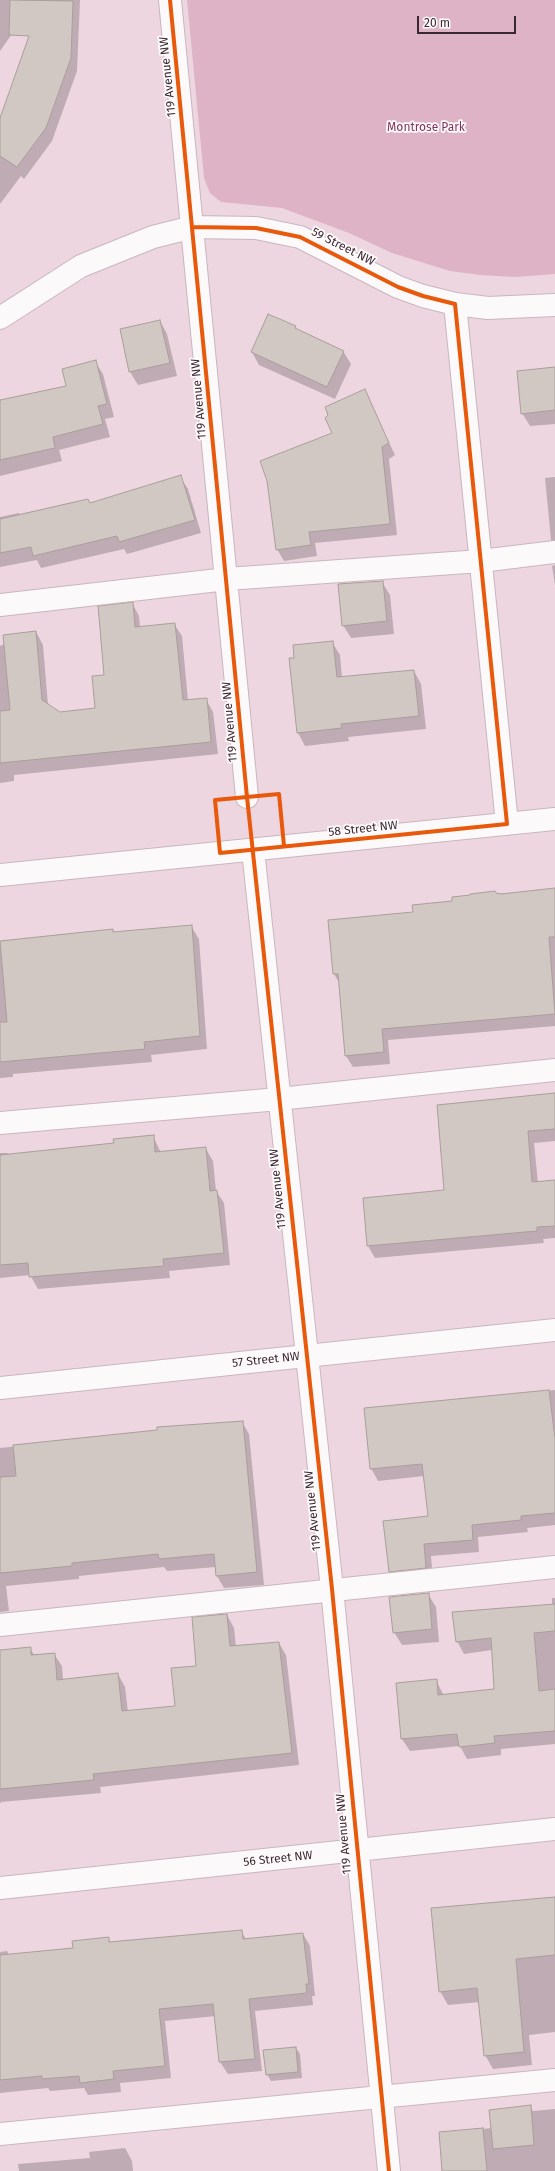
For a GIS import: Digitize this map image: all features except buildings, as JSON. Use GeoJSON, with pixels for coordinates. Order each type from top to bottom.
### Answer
{"type":"FeatureCollection","features":[{"type":"Feature","properties":{"kind":"street","name":"119 Avenue NW"},"geometry":{"type":"LineString","coordinates":[[170,0],[247,797]]}},
{"type":"Feature","properties":{"kind":"street","name":"59 Street NW"},"geometry":{"type":"LineString","coordinates":[[0,318],[81,266],[153,236],[193,227],[256,228],[300,237],[398,287],[423,296],[455,304],[488,308],[555,305]]}},
{"type":"Feature","properties":{"kind":"street"},"geometry":{"type":"LineString","coordinates":[[455,304],[507,824]]}},
{"type":"Feature","properties":{"kind":"street"},"geometry":{"type":"LineString","coordinates":[[0,604],[227,579],[481,561],[555,552]]}},
{"type":"Feature","properties":{"kind":"street","name":"58 Street NW"},"geometry":{"type":"LineString","coordinates":[[0,875],[555,819]]}},
{"type":"Feature","properties":{"kind":"street","name":"119 Avenue NW"},"geometry":{"type":"LineString","coordinates":[[253,850],[332,1589],[356,1850],[389,2171]]}},
{"type":"Feature","properties":{"kind":"street"},"geometry":{"type":"LineString","coordinates":[[0,1123],[279,1099],[555,1070]]}},
{"type":"Feature","properties":{"kind":"street","name":"57 Street NW"},"geometry":{"type":"LineString","coordinates":[[0,1388],[555,1330]]}},
{"type":"Feature","properties":{"kind":"street"},"geometry":{"type":"LineString","coordinates":[[0,1625],[332,1589],[555,1567]]}},
{"type":"Feature","properties":{"kind":"street","name":"56 Street NW"},"geometry":{"type":"LineString","coordinates":[[0,1888],[555,1829]]}},
{"type":"Feature","properties":{"kind":"street"},"geometry":{"type":"LineString","coordinates":[[0,2134],[555,2080]]}},
{"type":"Feature","properties":{"kind":"green space","name":"Montrose Park"},"geometry":{"type":"Polygon","coordinates":[[[187,0],[555,0],[555,274],[515,277],[480,275],[450,271],[392,253],[349,233],[282,208],[221,202],[210,193],[204,178],[187,0]]]}},
{"type":"Feature","properties":{"kind":"cycle path"},"geometry":{"type":"LineString","coordinates":[[170,0],[247,797],[332,1589],[389,2171]]}},
{"type":"Feature","properties":{"kind":"cycle path"},"geometry":{"type":"LineString","coordinates":[[193,227],[256,228],[300,237],[398,287],[423,296],[455,304],[507,824],[220,853],[215,800],[279,794],[284,846]]}}]}
